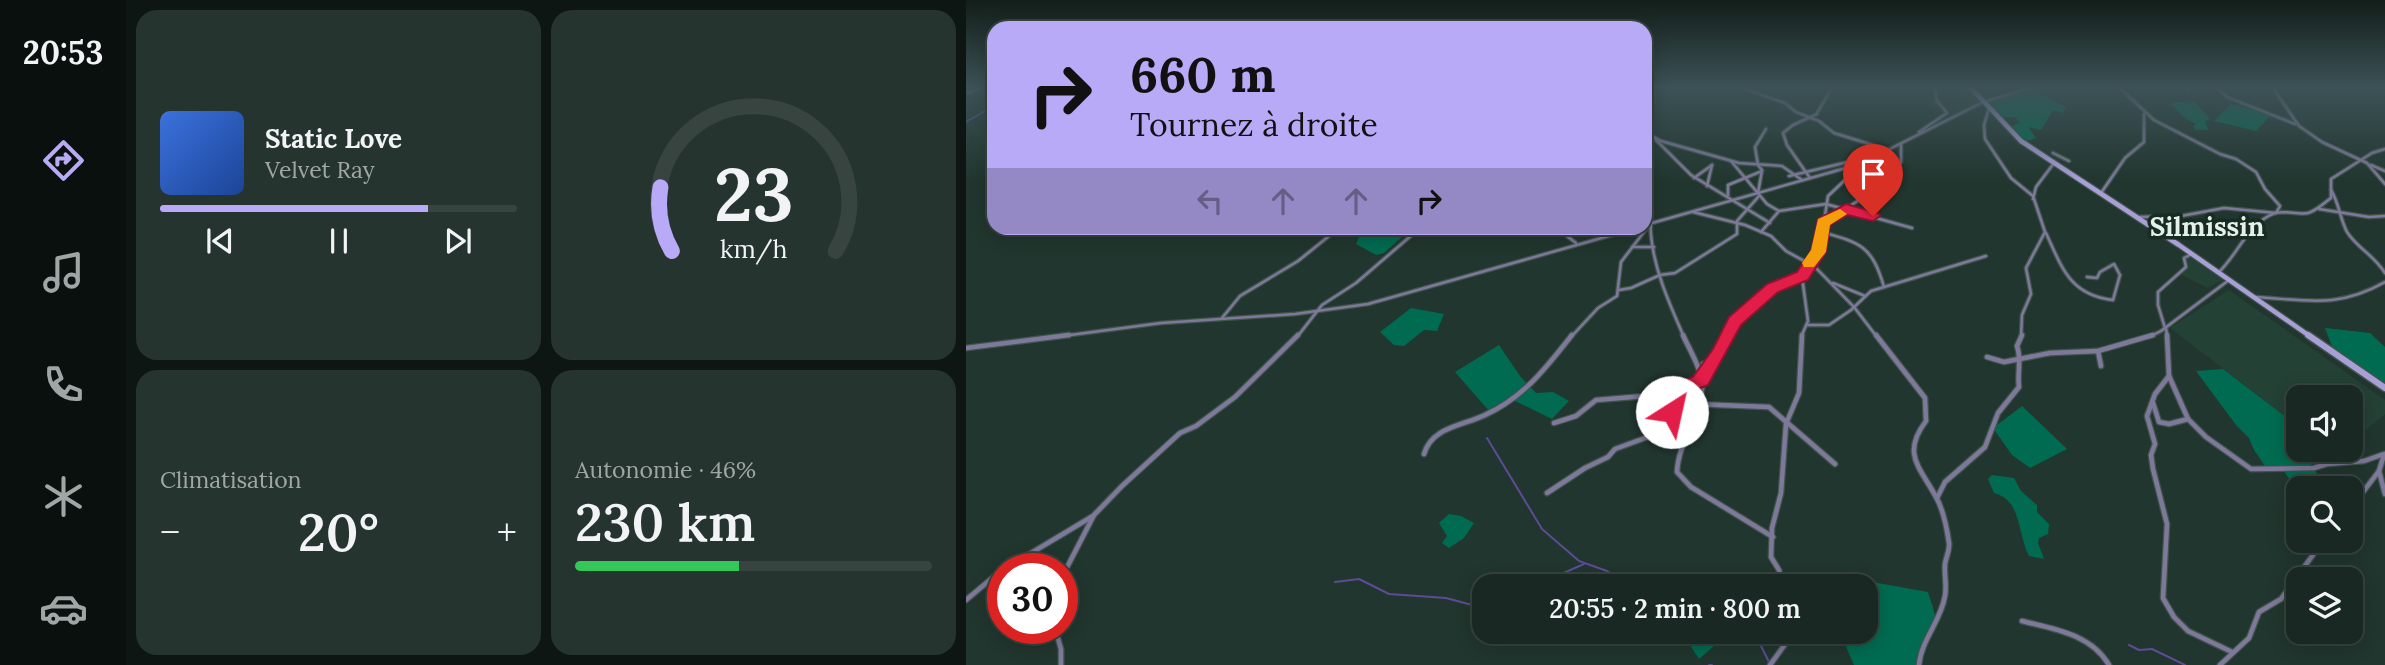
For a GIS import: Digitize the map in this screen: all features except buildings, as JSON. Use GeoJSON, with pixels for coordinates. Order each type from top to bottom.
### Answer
{"type":"FeatureCollection","features":[{"type":"Feature","properties":{"kind":"street"},"geometry":{"type":"LineString","coordinates":[[1806,119],[1793,125],[1783,135],[1811,178]]}},
{"type":"Feature","properties":{"kind":"street"},"geometry":{"type":"LineString","coordinates":[[1816,119],[1834,133],[1889,150]]}},
{"type":"Feature","properties":{"kind":"street"},"geometry":{"type":"LineString","coordinates":[[1919,134],[1939,119]]}},
{"type":"Feature","properties":{"kind":"street"},"geometry":{"type":"LineString","coordinates":[[1778,574],[1772,558],[1772,528],[1781,493],[1787,421],[1799,393],[1802,356],[1800,339],[1807,325],[1802,276],[1818,252],[1828,197],[1864,162],[1949,119]]}},
{"type":"Feature","properties":{"kind":"street"},"geometry":{"type":"LineString","coordinates":[[1986,119],[1985,139],[2011,178],[2033,199],[2060,266],[2084,294],[2113,300],[2120,275],[2114,264],[2101,270],[2097,278],[2087,277]]}},
{"type":"Feature","properties":{"kind":"street"},"geometry":{"type":"LineString","coordinates":[[1999,119],[2016,137],[2219,272],[2385,388]]}},
{"type":"Feature","properties":{"kind":"street"},"geometry":{"type":"LineString","coordinates":[[2101,193],[2125,158],[2144,142],[2143,119]]}},
{"type":"Feature","properties":{"kind":"street"},"geometry":{"type":"LineString","coordinates":[[2156,119],[2220,155],[2238,160],[2256,172],[2280,206],[2276,213],[2247,234],[2232,260],[2219,272]]}},
{"type":"Feature","properties":{"kind":"street"},"geometry":{"type":"LineString","coordinates":[[2284,119],[2297,124],[2342,153],[2385,171]]}},
{"type":"Feature","properties":{"kind":"street"},"geometry":{"type":"LineString","coordinates":[[2294,119],[2297,124]]}},
{"type":"Feature","properties":{"kind":"street"},"geometry":{"type":"LineString","coordinates":[[1619,290],[1631,288],[1660,275],[1675,273],[1737,234],[1737,223],[1760,193],[1762,170],[1758,165],[1755,147],[1766,129]]}},
{"type":"Feature","properties":{"kind":"street"},"geometry":{"type":"LineString","coordinates":[[1652,134],[1665,152],[1695,178],[1770,223]]}},
{"type":"Feature","properties":{"kind":"street"},"geometry":{"type":"LineString","coordinates":[[1655,138],[1694,152],[1719,155],[1731,161],[1782,166],[1791,176],[1803,180]]}},
{"type":"Feature","properties":{"kind":"street"},"geometry":{"type":"LineString","coordinates":[[1824,223],[1897,169],[1901,162],[1901,144]]}},
{"type":"Feature","properties":{"kind":"street"},"geometry":{"type":"LineString","coordinates":[[2136,216],[2180,216],[2224,208],[2310,213],[2331,200],[2330,181],[2336,175],[2365,162],[2372,153],[2385,149]]}},
{"type":"Feature","properties":{"kind":"street"},"geometry":{"type":"LineString","coordinates":[[2044,156],[2055,152],[2069,162]]}},
{"type":"Feature","properties":{"kind":"street"},"geometry":{"type":"LineString","coordinates":[[1791,176],[1874,156]]}},
{"type":"Feature","properties":{"kind":"street"},"geometry":{"type":"LineString","coordinates":[[1731,161],[1779,211]]}},
{"type":"Feature","properties":{"kind":"street"},"geometry":{"type":"LineString","coordinates":[[1652,223],[1864,162]]}},
{"type":"Feature","properties":{"kind":"street"},"geometry":{"type":"LineString","coordinates":[[2365,162],[2385,184]]}},
{"type":"Feature","properties":{"kind":"street"},"geometry":{"type":"LineString","coordinates":[[2033,199],[2036,187],[2054,163]]}},
{"type":"Feature","properties":{"kind":"street"},"geometry":{"type":"LineString","coordinates":[[1695,178],[1712,165],[1707,186]]}},
{"type":"Feature","properties":{"kind":"street"},"geometry":{"type":"LineString","coordinates":[[1730,199],[1726,187],[1768,165]]}},
{"type":"Feature","properties":{"kind":"street"},"geometry":{"type":"LineString","coordinates":[[2330,188],[2338,201],[2346,230],[2352,239],[2376,258],[2385,273]]}},
{"type":"Feature","properties":{"kind":"street"},"geometry":{"type":"LineString","coordinates":[[2025,196],[2033,199]]}},
{"type":"Feature","properties":{"kind":"street"},"geometry":{"type":"LineString","coordinates":[[1761,232],[1779,211],[1826,204],[1912,228]]}},
{"type":"Feature","properties":{"kind":"street"},"geometry":{"type":"LineString","coordinates":[[2319,209],[2369,217],[2385,216]]}},
{"type":"Feature","properties":{"kind":"street"},"geometry":{"type":"LineString","coordinates":[[1692,212],[1761,232],[1779,241],[1786,251],[1796,254],[1831,283],[1854,307],[1924,398],[1926,421],[1916,434],[1913,449],[1922,477],[1937,498],[1950,538],[1945,561],[1946,591],[1930,635],[1920,650],[1919,665]]}},
{"type":"Feature","properties":{"kind":"street"},"geometry":{"type":"LineString","coordinates":[[1822,232],[1866,246],[1878,263],[1884,288]]}},
{"type":"Feature","properties":{"kind":"street"},"geometry":{"type":"LineString","coordinates":[[1937,498],[1945,482],[1985,447],[1998,413],[2019,387],[2017,374],[2021,358],[2017,346],[2023,332],[2022,314],[2031,294],[2026,268],[2045,232]]}},
{"type":"Feature","properties":{"kind":"street"},"geometry":{"type":"LineString","coordinates":[[1222,318],[1240,296],[1298,261],[1330,235]]}},
{"type":"Feature","properties":{"kind":"street"},"geometry":{"type":"LineString","coordinates":[[1028,553],[1094,515],[1165,446],[1235,397],[1293,341],[1315,312],[1378,265],[1412,235]]}},
{"type":"Feature","properties":{"kind":"street"},"geometry":{"type":"LineString","coordinates":[[1562,235],[1577,243]]}},
{"type":"Feature","properties":{"kind":"street"},"geometry":{"type":"LineString","coordinates":[[966,348],[1086,332],[1222,318],[1315,312],[1368,304],[1411,294],[1609,235]]}},
{"type":"Feature","properties":{"kind":"street"},"geometry":{"type":"LineString","coordinates":[[1424,454],[1427,441],[1440,432],[1486,415],[1530,387],[1573,334],[1598,308],[1617,296],[1617,276],[1621,261],[1641,235]]}},
{"type":"Feature","properties":{"kind":"street"},"geometry":{"type":"LineString","coordinates":[[1651,235],[1668,302],[1703,377]]}},
{"type":"Feature","properties":{"kind":"street"},"geometry":{"type":"LineString","coordinates":[[1632,247],[1654,247]]}},
{"type":"Feature","properties":{"kind":"street"},"geometry":{"type":"LineString","coordinates":[[2192,254],[2184,258],[2186,267],[2163,284],[2156,294],[2170,352],[2169,376],[2188,419],[2206,437],[2251,469],[2314,468],[2364,461],[2385,454]]}},
{"type":"Feature","properties":{"kind":"street"},"geometry":{"type":"LineString","coordinates":[[1807,325],[1826,326],[1865,296],[1933,270],[1986,256]]}},
{"type":"Feature","properties":{"kind":"street"},"geometry":{"type":"LineString","coordinates":[[1773,537],[1691,486],[1679,475],[1679,449],[1697,404],[1703,364],[1712,362],[1719,354],[1735,321],[1755,301],[1773,288],[1802,276]]}},
{"type":"Feature","properties":{"kind":"street"},"geometry":{"type":"LineString","coordinates":[[1987,357],[2004,362],[2050,354],[2098,351],[2142,340],[2166,328],[2229,279]]}},
{"type":"Feature","properties":{"kind":"street"},"geometry":{"type":"LineString","coordinates":[[2253,297],[2335,302],[2369,291],[2385,282]]}},
{"type":"Feature","properties":{"kind":"street"},"geometry":{"type":"LineString","coordinates":[[1831,283],[1847,285],[1856,293],[1865,296]]}},
{"type":"Feature","properties":{"kind":"street"},"geometry":{"type":"LineString","coordinates":[[2098,351],[2101,366]]}},
{"type":"Feature","properties":{"kind":"street"},"geometry":{"type":"LineString","coordinates":[[2169,376],[2152,401],[2147,416],[2155,444],[2151,455],[2167,524],[2163,598],[2174,617],[2188,631],[2232,652]]}},
{"type":"Feature","properties":{"kind":"street"},"geometry":{"type":"LineString","coordinates":[[1554,423],[1576,416],[1596,400],[1670,394],[1703,377]]}},
{"type":"Feature","properties":{"kind":"street"},"geometry":{"type":"LineString","coordinates":[[1546,493],[1608,457],[1615,449],[1656,434],[1663,418],[1673,411],[1687,386]]}},
{"type":"Feature","properties":{"kind":"street"},"geometry":{"type":"LineString","coordinates":[[1670,394],[1680,400],[1697,404],[1749,408],[1762,406],[1773,409],[1835,464]]}},
{"type":"Feature","properties":{"kind":"street"},"geometry":{"type":"LineString","coordinates":[[2152,401],[2159,422],[2169,424],[2188,419]]}},
{"type":"Feature","properties":{"kind":"street"},"geometry":{"type":"LineString","coordinates":[[2363,492],[2379,471],[2385,454]]}},
{"type":"Feature","properties":{"kind":"street"},"geometry":{"type":"LineString","coordinates":[[2379,471],[2385,494]]}},
{"type":"Feature","properties":{"kind":"street"},"geometry":{"type":"LineString","coordinates":[[1074,553],[1094,515]]}},
{"type":"Feature","properties":{"kind":"street"},"geometry":{"type":"LineString","coordinates":[[2220,665],[2249,638],[2259,612],[2281,599],[2290,584],[2307,566],[2313,553]]}},
{"type":"Feature","properties":{"kind":"street"},"geometry":{"type":"LineString","coordinates":[[966,600],[987,582]]}},
{"type":"Feature","properties":{"kind":"street"},"geometry":{"type":"LineString","coordinates":[[2022,621],[2087,642],[2105,654],[2109,665]]}},
{"type":"Feature","properties":{"kind":"street"},"geometry":{"type":"LineString","coordinates":[[1060,644],[1061,665]]}},
{"type":"Feature","properties":{"kind":"street"},"geometry":{"type":"LineString","coordinates":[[1770,665],[1788,644]]}},
{"type":"Feature","properties":{"kind":"shaded area"},"geometry":{"type":"Polygon","coordinates":[[[2189,256],[2223,280],[2208,288],[2178,273],[2187,267],[2185,258],[2189,256]]]}},
{"type":"Feature","properties":{"kind":"shaded area"},"geometry":{"type":"Polygon","coordinates":[[[2229,290],[2385,400],[2385,414],[2363,432],[2363,385],[2286,385],[2286,417],[2170,328],[2229,290]]]}},
{"type":"Feature","properties":{"kind":"green space"},"geometry":{"type":"Polygon","coordinates":[[[2017,119],[2048,119],[2041,130],[2028,127],[2036,138],[2027,141],[2008,127],[2020,123],[2017,119]]]}},
{"type":"Feature","properties":{"kind":"green space"},"geometry":{"type":"Polygon","coordinates":[[[2186,119],[2210,119],[2205,121],[2208,130],[2195,130],[2193,126],[2196,124],[2186,119]]]}},
{"type":"Feature","properties":{"kind":"green space"},"geometry":{"type":"Polygon","coordinates":[[[2216,119],[2267,119],[2256,131],[2214,121],[2216,119]]]}},
{"type":"Feature","properties":{"kind":"green space"},"geometry":{"type":"Polygon","coordinates":[[[1404,235],[1384,253],[1376,255],[1356,244],[1359,237],[1404,235]]]}},
{"type":"Feature","properties":{"kind":"green space"},"geometry":{"type":"Polygon","coordinates":[[[1411,308],[1444,314],[1437,331],[1424,330],[1404,346],[1394,345],[1380,332],[1411,308]]]}},
{"type":"Feature","properties":{"kind":"green space"},"geometry":{"type":"Polygon","coordinates":[[[2325,328],[2370,333],[2385,347],[2385,386],[2334,352],[2325,328]]]}},
{"type":"Feature","properties":{"kind":"green space"},"geometry":{"type":"Polygon","coordinates":[[[1499,345],[1520,376],[1536,393],[1553,392],[1569,401],[1552,419],[1513,400],[1490,412],[1455,372],[1499,345]]]}},
{"type":"Feature","properties":{"kind":"green space"},"geometry":{"type":"Polygon","coordinates":[[[2223,369],[2286,417],[2286,462],[2310,462],[2319,476],[2287,476],[2281,467],[2265,466],[2249,438],[2236,425],[2196,371],[2223,369]]]}},
{"type":"Feature","properties":{"kind":"green space"},"geometry":{"type":"Polygon","coordinates":[[[2022,406],[2067,449],[2030,468],[2012,455],[1993,428],[2022,406]]]}},
{"type":"Feature","properties":{"kind":"green space"},"geometry":{"type":"Polygon","coordinates":[[[1992,475],[2014,478],[2021,491],[2037,505],[2037,512],[2049,524],[2048,534],[2039,538],[2038,543],[2044,559],[2029,556],[2018,518],[2010,503],[1994,493],[1988,479],[1992,475]]]}},
{"type":"Feature","properties":{"kind":"green space"},"geometry":{"type":"Polygon","coordinates":[[[1449,514],[1461,516],[1474,523],[1464,538],[1449,548],[1442,543],[1447,536],[1439,523],[1449,514]]]}},
{"type":"Feature","properties":{"kind":"green space"},"geometry":{"type":"Polygon","coordinates":[[[1878,583],[1928,592],[1935,619],[1932,631],[1921,650],[1919,665],[1854,665],[1845,644],[1878,644],[1878,583]]]}},
{"type":"Feature","properties":{"kind":"green space"},"geometry":{"type":"Polygon","coordinates":[[[1689,644],[1716,644],[1699,659],[1689,644]]]}},
{"type":"Feature","properties":{"kind":"waterway"},"geometry":{"type":"LineString","coordinates":[[966,122],[971,119]]}},
{"type":"Feature","properties":{"kind":"waterway"},"geometry":{"type":"LineString","coordinates":[[1487,438],[1542,529],[1579,561],[1612,574]]}},
{"type":"Feature","properties":{"kind":"waterway"},"geometry":{"type":"LineString","coordinates":[[1561,574],[1584,564]]}},
{"type":"Feature","properties":{"kind":"waterway"},"geometry":{"type":"LineString","coordinates":[[1335,582],[1359,579],[1389,594],[1446,598],[1472,605]]}},
{"type":"Feature","properties":{"kind":"waterway"},"geometry":{"type":"LineString","coordinates":[[1760,644],[1769,662]]}},
{"type":"Feature","properties":{"kind":"waterway"},"geometry":{"type":"LineString","coordinates":[[2129,645],[2139,650],[2152,649],[2185,665]]}},
{"type":"Feature","properties":{"kind":"slow traffic"},"geometry":{"type":"LineString","coordinates":[[1809,263],[1820,248],[1824,223],[1840,214]]}},
{"type":"Feature","properties":{"kind":"district","name":"Silmissin"},"geometry":{"type":"Point","coordinates":[2207,226]}},
{"type":"Feature","properties":{"kind":"route"},"geometry":{"type":"LineString","coordinates":[[1672,412],[1687,386],[1702,380],[1701,377],[1719,354],[1735,321],[1773,288],[1802,276],[1820,248],[1824,223],[1846,209],[1873,216]]}}]}
